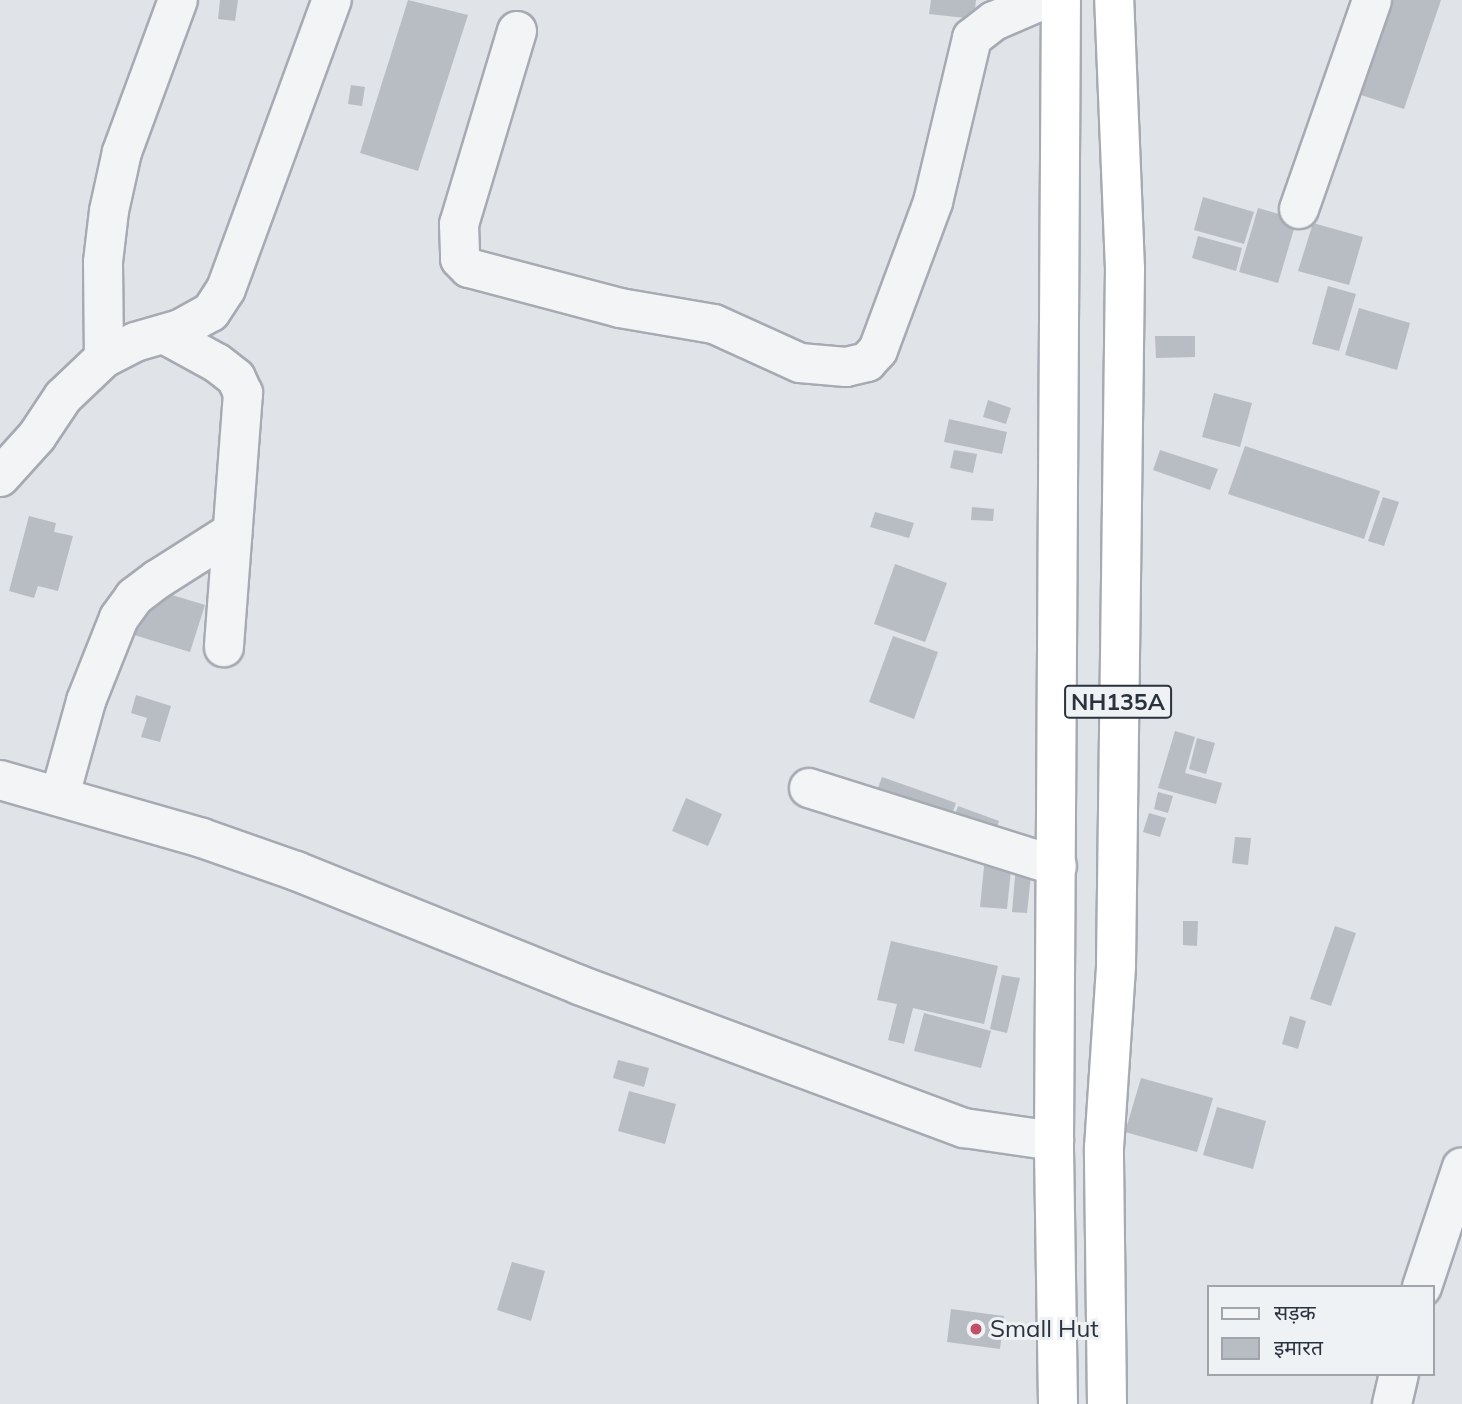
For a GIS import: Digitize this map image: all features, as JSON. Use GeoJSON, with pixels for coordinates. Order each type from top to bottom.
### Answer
{"type":"FeatureCollection","features":[{"type":"Feature","properties":{"kind":"highway","name":"NH135A"},"geometry":{"type":"LineString","coordinates":[[1058,1404],[1054,1142],[1061,0]]}},
{"type":"Feature","properties":{"kind":"highway","name":"NH135A"},"geometry":{"type":"LineString","coordinates":[[1107,1404],[1104,1147],[1116,966],[1125,269],[1114,0]]}},
{"type":"Feature","properties":{"kind":"street"},"geometry":{"type":"LineString","coordinates":[[104,358],[103,262],[109,211],[122,152],[178,0]]}},
{"type":"Feature","properties":{"kind":"street"},"geometry":{"type":"LineString","coordinates":[[0,477],[37,436],[63,397],[104,358],[211,312],[226,289],[332,0]]}},
{"type":"Feature","properties":{"kind":"street"},"geometry":{"type":"LineString","coordinates":[[517,31],[459,224],[460,259],[469,268],[620,308],[714,324],[800,363],[846,367],[867,362],[881,342],[933,202],[972,38],[995,20],[1042,0]]}},
{"type":"Feature","properties":{"kind":"street"},"geometry":{"type":"LineString","coordinates":[[1299,209],[1371,0]]}},
{"type":"Feature","properties":{"kind":"street"},"geometry":{"type":"LineString","coordinates":[[164,334],[217,363],[236,378],[243,393],[224,647]]}},
{"type":"Feature","properties":{"kind":"street"},"geometry":{"type":"LineString","coordinates":[[60,796],[86,701],[119,618],[150,584],[232,533]]}},
{"type":"Feature","properties":{"kind":"street"},"geometry":{"type":"LineString","coordinates":[[0,779],[296,871],[579,985],[964,1128],[1054,1142]]}},
{"type":"Feature","properties":{"kind":"street"},"geometry":{"type":"LineString","coordinates":[[808,788],[1057,866]]}},
{"type":"Feature","properties":{"kind":"street"},"geometry":{"type":"LineString","coordinates":[[1423,1285],[1462,1167]]}},
{"type":"Feature","properties":{"kind":"street"},"geometry":{"type":"LineString","coordinates":[[1392,1404],[1399,1376]]}},
{"type":"Feature","properties":{"kind":"building"},"geometry":{"type":"Polygon","coordinates":[[[220,0],[238,0],[235,21],[218,19],[220,0]]]}},
{"type":"Feature","properties":{"kind":"building"},"geometry":{"type":"Polygon","coordinates":[[[408,0],[468,15],[418,171],[360,153],[408,0]]]}},
{"type":"Feature","properties":{"kind":"building"},"geometry":{"type":"Polygon","coordinates":[[[931,0],[976,0],[974,19],[929,14],[931,0]]]}},
{"type":"Feature","properties":{"kind":"building"},"geometry":{"type":"Polygon","coordinates":[[[1383,0],[1441,0],[1404,109],[1352,92],[1383,0]]]}},
{"type":"Feature","properties":{"kind":"building"},"geometry":{"type":"Polygon","coordinates":[[[351,85],[365,87],[362,106],[348,104],[351,85]]]}},
{"type":"Feature","properties":{"kind":"building"},"geometry":{"type":"Polygon","coordinates":[[[1203,197],[1254,212],[1244,244],[1194,230],[1203,197]]]}},
{"type":"Feature","properties":{"kind":"building"},"geometry":{"type":"Polygon","coordinates":[[[1258,208],[1297,219],[1278,283],[1239,272],[1258,208]]]}},
{"type":"Feature","properties":{"kind":"building"},"geometry":{"type":"Polygon","coordinates":[[[1313,223],[1363,237],[1349,285],[1298,271],[1313,223]]]}},
{"type":"Feature","properties":{"kind":"building"},"geometry":{"type":"Polygon","coordinates":[[[1198,236],[1242,248],[1236,271],[1192,258],[1198,236]]]}},
{"type":"Feature","properties":{"kind":"building"},"geometry":{"type":"Polygon","coordinates":[[[1328,286],[1356,294],[1339,351],[1312,344],[1328,286]]]}},
{"type":"Feature","properties":{"kind":"building"},"geometry":{"type":"Polygon","coordinates":[[[1359,308],[1410,323],[1397,370],[1345,355],[1359,308]]]}},
{"type":"Feature","properties":{"kind":"building"},"geometry":{"type":"Polygon","coordinates":[[[1155,336],[1195,336],[1195,357],[1156,358],[1155,336]]]}},
{"type":"Feature","properties":{"kind":"building"},"geometry":{"type":"Polygon","coordinates":[[[1214,393],[1252,403],[1240,447],[1202,437],[1214,393]]]}},
{"type":"Feature","properties":{"kind":"building"},"geometry":{"type":"Polygon","coordinates":[[[988,400],[1011,408],[1006,424],[983,417],[988,400]]]}},
{"type":"Feature","properties":{"kind":"building"},"geometry":{"type":"Polygon","coordinates":[[[949,419],[1007,432],[1002,454],[944,442],[949,419]]]}},
{"type":"Feature","properties":{"kind":"building"},"geometry":{"type":"Polygon","coordinates":[[[1245,446],[1380,491],[1364,539],[1228,494],[1245,446]]]}},
{"type":"Feature","properties":{"kind":"building"},"geometry":{"type":"Polygon","coordinates":[[[954,450],[977,454],[973,473],[950,468],[954,450]]]}},
{"type":"Feature","properties":{"kind":"building"},"geometry":{"type":"Polygon","coordinates":[[[1160,450],[1218,469],[1210,490],[1153,470],[1160,450]]]}},
{"type":"Feature","properties":{"kind":"building"},"geometry":{"type":"Polygon","coordinates":[[[1383,497],[1399,502],[1384,546],[1368,541],[1383,497]]]}},
{"type":"Feature","properties":{"kind":"building"},"geometry":{"type":"Polygon","coordinates":[[[972,507],[994,509],[993,521],[971,520],[972,507]]]}},
{"type":"Feature","properties":{"kind":"building"},"geometry":{"type":"Polygon","coordinates":[[[875,512],[914,523],[909,538],[870,527],[875,512]]]}},
{"type":"Feature","properties":{"kind":"building"},"geometry":{"type":"Polygon","coordinates":[[[29,516],[56,523],[54,532],[73,536],[58,591],[38,586],[34,598],[9,591],[29,516]]]}},
{"type":"Feature","properties":{"kind":"building"},"geometry":{"type":"Polygon","coordinates":[[[895,564],[947,583],[925,642],[874,624],[895,564]]]}},
{"type":"Feature","properties":{"kind":"building"},"geometry":{"type":"Polygon","coordinates":[[[149,588],[205,605],[190,652],[134,635],[149,588]]]}},
{"type":"Feature","properties":{"kind":"building"},"geometry":{"type":"Polygon","coordinates":[[[893,636],[938,652],[914,719],[869,702],[893,636]]]}},
{"type":"Feature","properties":{"kind":"building"},"geometry":{"type":"Polygon","coordinates":[[[136,695],[171,706],[160,742],[141,737],[147,718],[131,713],[136,695]]]}},
{"type":"Feature","properties":{"kind":"building"},"geometry":{"type":"Polygon","coordinates":[[[1175,731],[1195,737],[1185,773],[1222,783],[1216,804],[1158,788],[1175,731]]]}},
{"type":"Feature","properties":{"kind":"building"},"geometry":{"type":"Polygon","coordinates":[[[1197,738],[1215,743],[1206,774],[1189,769],[1197,738]]]}},
{"type":"Feature","properties":{"kind":"building"},"geometry":{"type":"Polygon","coordinates":[[[882,777],[956,803],[949,823],[875,796],[882,777]]]}},
{"type":"Feature","properties":{"kind":"building"},"geometry":{"type":"Polygon","coordinates":[[[1158,792],[1173,796],[1168,813],[1154,809],[1158,792]]]}},
{"type":"Feature","properties":{"kind":"building"},"geometry":{"type":"Polygon","coordinates":[[[686,798],[722,814],[708,846],[672,831],[686,798]]]}},
{"type":"Feature","properties":{"kind":"building"},"geometry":{"type":"Polygon","coordinates":[[[958,806],[999,821],[994,836],[953,821],[958,806]]]}},
{"type":"Feature","properties":{"kind":"building"},"geometry":{"type":"Polygon","coordinates":[[[1149,813],[1166,818],[1160,837],[1143,832],[1149,813]]]}},
{"type":"Feature","properties":{"kind":"building"},"geometry":{"type":"Polygon","coordinates":[[[1235,837],[1251,838],[1248,865],[1232,863],[1235,837]]]}},
{"type":"Feature","properties":{"kind":"building"},"geometry":{"type":"Polygon","coordinates":[[[985,857],[1012,860],[1007,909],[980,907],[985,857]]]}},
{"type":"Feature","properties":{"kind":"building"},"geometry":{"type":"Polygon","coordinates":[[[1016,865],[1032,866],[1027,913],[1012,912],[1016,865]]]}},
{"type":"Feature","properties":{"kind":"building"},"geometry":{"type":"Polygon","coordinates":[[[1183,921],[1198,921],[1197,946],[1183,945],[1183,921]]]}},
{"type":"Feature","properties":{"kind":"building"},"geometry":{"type":"Polygon","coordinates":[[[1335,926],[1356,933],[1331,1006],[1310,999],[1335,926]]]}},
{"type":"Feature","properties":{"kind":"building"},"geometry":{"type":"Polygon","coordinates":[[[891,941],[998,966],[984,1024],[913,1008],[904,1044],[888,1040],[897,1004],[877,1000],[891,941]]]}},
{"type":"Feature","properties":{"kind":"building"},"geometry":{"type":"Polygon","coordinates":[[[1002,975],[1020,978],[1007,1033],[990,1029],[1002,975]]]}},
{"type":"Feature","properties":{"kind":"building"},"geometry":{"type":"Polygon","coordinates":[[[924,1013],[991,1031],[981,1068],[914,1051],[924,1013]]]}},
{"type":"Feature","properties":{"kind":"building"},"geometry":{"type":"Polygon","coordinates":[[[1290,1016],[1306,1021],[1298,1049],[1282,1044],[1290,1016]]]}},
{"type":"Feature","properties":{"kind":"building"},"geometry":{"type":"Polygon","coordinates":[[[618,1060],[649,1068],[644,1087],[613,1078],[618,1060]]]}},
{"type":"Feature","properties":{"kind":"building"},"geometry":{"type":"Polygon","coordinates":[[[1141,1078],[1213,1098],[1197,1152],[1125,1132],[1141,1078]]]}},
{"type":"Feature","properties":{"kind":"building"},"geometry":{"type":"Polygon","coordinates":[[[629,1091],[676,1104],[665,1144],[618,1131],[629,1091]]]}},
{"type":"Feature","properties":{"kind":"building"},"geometry":{"type":"Polygon","coordinates":[[[1217,1107],[1266,1121],[1253,1169],[1203,1155],[1217,1107]]]}},
{"type":"Feature","properties":{"kind":"building"},"geometry":{"type":"Polygon","coordinates":[[[512,1262],[545,1271],[531,1321],[497,1310],[512,1262]]]}},
{"type":"Feature","properties":{"kind":"building","name":"Small Hut"},"geometry":{"type":"Polygon","coordinates":[[[951,1309],[1004,1316],[1000,1349],[947,1342],[951,1309]]]}},
{"type":"Feature","properties":{"kind":"place","name":"Small Hut"},"geometry":{"type":"Point","coordinates":[976,1329]}}]}
